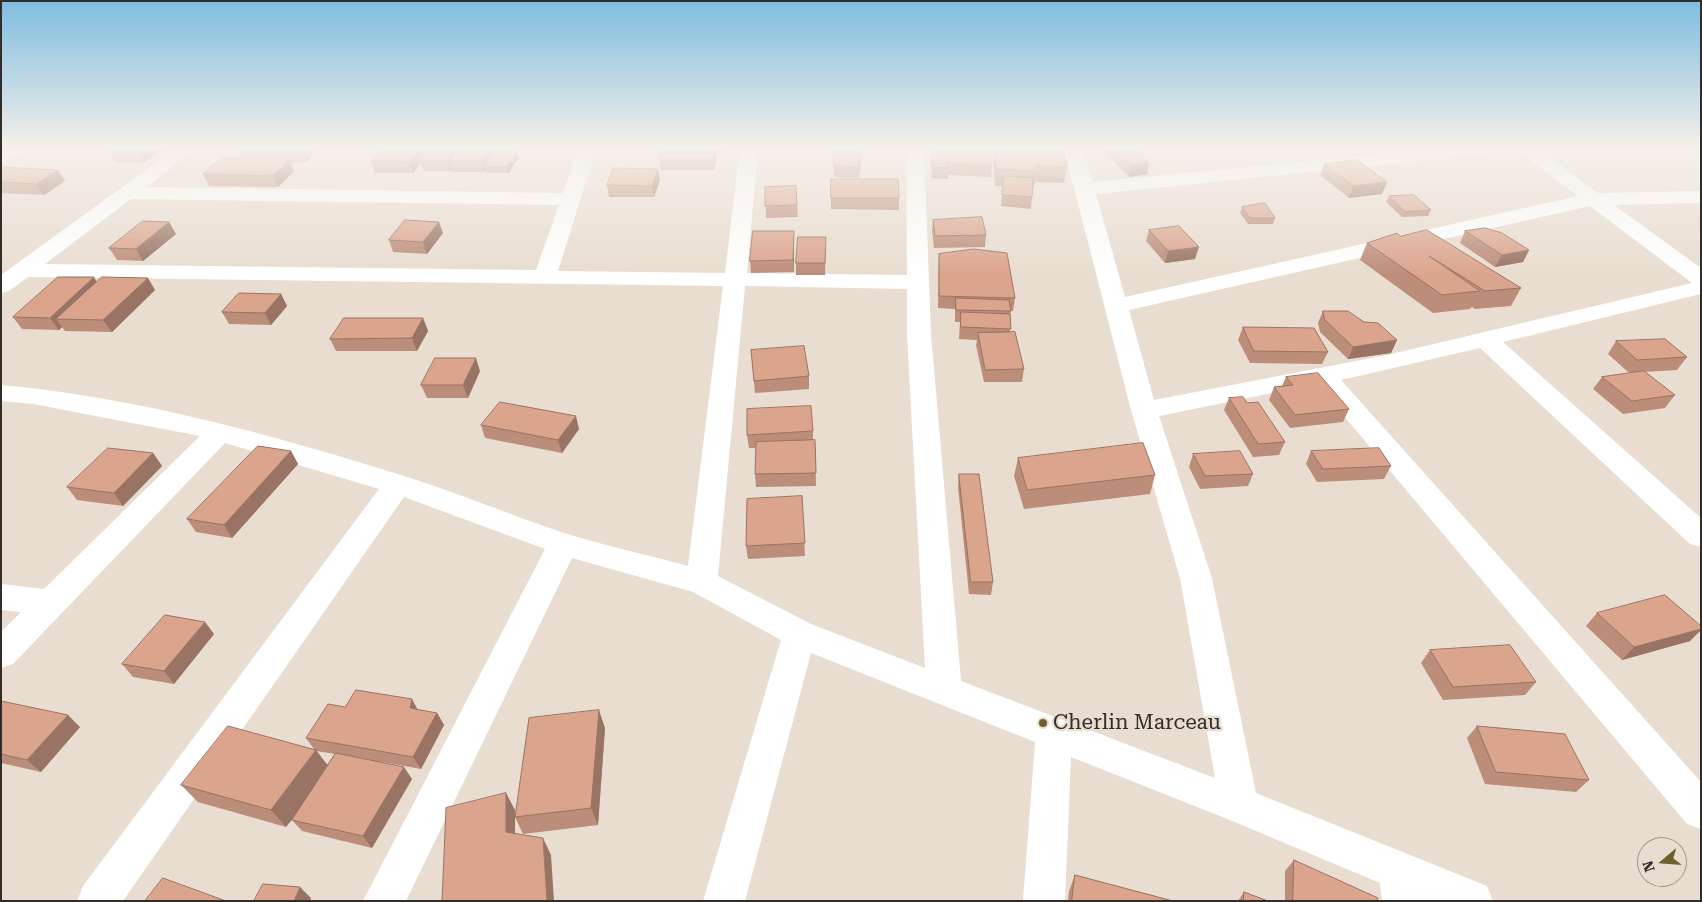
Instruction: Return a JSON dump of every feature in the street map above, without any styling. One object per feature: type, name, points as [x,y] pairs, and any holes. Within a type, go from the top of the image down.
[{"type":"street","points":[[1,286],[130,191]]},
{"type":"street","points":[[545,277],[573,191]]},
{"type":"street","points":[[702,582],[744,191]]},
{"type":"street","points":[[916,191],[917,282],[944,690]]},
{"type":"street","points":[[1087,191],[1144,410],[1196,578],[1239,805]]},
{"type":"street","points":[[1584,191],[1701,279]]},
{"type":"street","points":[[126,194],[570,199]]},
{"type":"street","points":[[1116,306],[1593,198],[1701,197]]},
{"type":"street","points":[[23,270],[917,282]]},
{"type":"street","points":[[1144,410],[1323,375],[1486,340],[1701,287]]},
{"type":"street","points":[[1486,340],[1689,512],[1701,536]]},
{"type":"street","points":[[1323,375],[1701,811]]},
{"type":"street","points":[[1,393],[33,396],[156,418],[220,432],[398,484],[563,544],[702,582],[799,634],[1239,805],[1400,886],[1472,901]]},
{"type":"street","points":[[1,654],[220,432]]},
{"type":"street","points":[[98,901],[398,484]]},
{"type":"street","points":[[384,901],[563,544]]},
{"type":"street","points":[[1,597],[51,603]]},
{"type":"street","points":[[724,901],[799,634]]},
{"type":"street","points":[[1044,901],[1054,734]]},
{"type":"building","points":[[765,191],[796,191],[797,205],[765,206]]},
{"type":"building","points":[[831,191],[899,191],[899,198],[831,198]]},
{"type":"building","points":[[1002,191],[1032,191],[1032,197],[1002,195]]},
{"type":"building","points":[[1414,195],[1431,210],[1405,212],[1389,196]]},
{"type":"building","points":[[1265,203],[1275,218],[1250,218],[1242,207]]},
{"type":"building","points":[[982,217],[986,235],[935,236],[933,220]]},
{"type":"building","points":[[405,220],[439,222],[423,242],[389,240]]},
{"type":"building","points":[[143,221],[169,222],[136,249],[109,248]]},
{"type":"building","points":[[1179,226],[1199,247],[1168,251],[1149,230]]},
{"type":"building","points":[[1485,228],[1502,233],[1529,250],[1502,255],[1465,231]]},
{"type":"building","points":[[1427,230],[1521,288],[1485,291],[1429,256],[1480,291],[1442,295],[1367,243],[1397,233],[1400,236]]},
{"type":"building","points":[[753,231],[794,231],[793,260],[750,261]]},
{"type":"building","points":[[798,237],[826,237],[825,263],[796,263]]},
{"type":"building","points":[[974,249],[1007,253],[1015,298],[939,296],[939,254]]},
{"type":"building","points":[[58,277],[94,277],[50,318],[13,317]]},
{"type":"building","points":[[102,277],[148,278],[103,320],[56,319]]},
{"type":"building","points":[[239,293],[281,294],[265,313],[222,312]]},
{"type":"building","points":[[956,298],[1009,300],[1011,311],[956,310]]},
{"type":"building","points":[[1323,311],[1348,311],[1364,322],[1378,323],[1397,340],[1353,347],[1325,320]]},
{"type":"building","points":[[961,312],[1010,314],[1011,329],[961,327]]},
{"type":"building","points":[[344,318],[423,318],[412,338],[330,339]]},
{"type":"building","points":[[1243,327],[1314,328],[1328,352],[1254,351]]},
{"type":"building","points":[[1015,332],[1024,369],[985,370],[978,333]]},
{"type":"building","points":[[1665,339],[1687,357],[1637,360],[1616,341]]},
{"type":"building","points":[[804,346],[809,376],[754,381],[751,350]]},
{"type":"building","points":[[435,358],[476,358],[463,385],[421,385]]},
{"type":"building","points":[[1644,371],[1675,395],[1632,401],[1602,377]]},
{"type":"building","points":[[1318,373],[1349,409],[1295,415],[1274,387],[1293,385],[1286,377]]},
{"type":"building","points":[[1243,397],[1247,403],[1258,402],[1285,442],[1258,444],[1229,398]]},
{"type":"building","points":[[500,402],[576,416],[558,440],[481,425]]},
{"type":"building","points":[[811,406],[813,431],[747,435],[747,409]]},
{"type":"building","points":[[815,440],[816,473],[755,474],[756,442]]},
{"type":"building","points":[[1143,443],[1155,475],[1027,490],[1018,458]]},
{"type":"building","points":[[258,446],[291,451],[224,525],[187,519]]},
{"type":"building","points":[[108,448],[153,453],[114,493],[67,487]]},
{"type":"building","points":[[1379,448],[1391,466],[1323,469],[1311,451]]},
{"type":"building","points":[[1240,451],[1253,474],[1205,476],[1193,454]]},
{"type":"building","points":[[959,474],[979,474],[993,582],[971,582]]},
{"type":"building","points":[[802,496],[805,543],[746,546],[747,499]]},
{"type":"building","points":[[1665,595],[1701,626],[1701,629],[1634,647],[1597,613]]},
{"type":"building","points":[[165,615],[205,622],[164,671],[122,664]]},
{"type":"building","points":[[1510,645],[1536,682],[1453,687],[1430,650]]},
{"type":"building","points":[[356,690],[412,699],[410,708],[437,713],[413,757],[306,738],[328,704],[345,707]]},
{"type":"building","points":[[1,701],[68,715],[27,760],[1,754]]},
{"type":"building","points":[[599,710],[591,808],[515,817],[529,718]]},
{"type":"building","points":[[228,726],[316,750],[271,810],[181,785]]},
{"type":"building","points":[[1477,726],[1565,734],[1589,780],[1496,772]]},
{"type":"building","points":[[336,753],[404,767],[363,836],[292,820]]},
{"type":"building","points":[[506,793],[506,832],[543,838],[547,901],[442,901],[446,808]]},
{"type":"building","points":[[1294,860],[1378,898],[1377,901],[1293,901]]},
{"type":"building","points":[[1075,875],[1173,901],[1072,901]]},
{"type":"building","points":[[163,878],[226,901],[145,901]]},
{"type":"building","points":[[263,884],[300,887],[294,901],[254,901]]},
{"type":"building","points":[[1244,892],[1268,901],[1244,901]]},
{"type":"place","name":"Cherlin Marceau","points":[[1043,723]]}]
